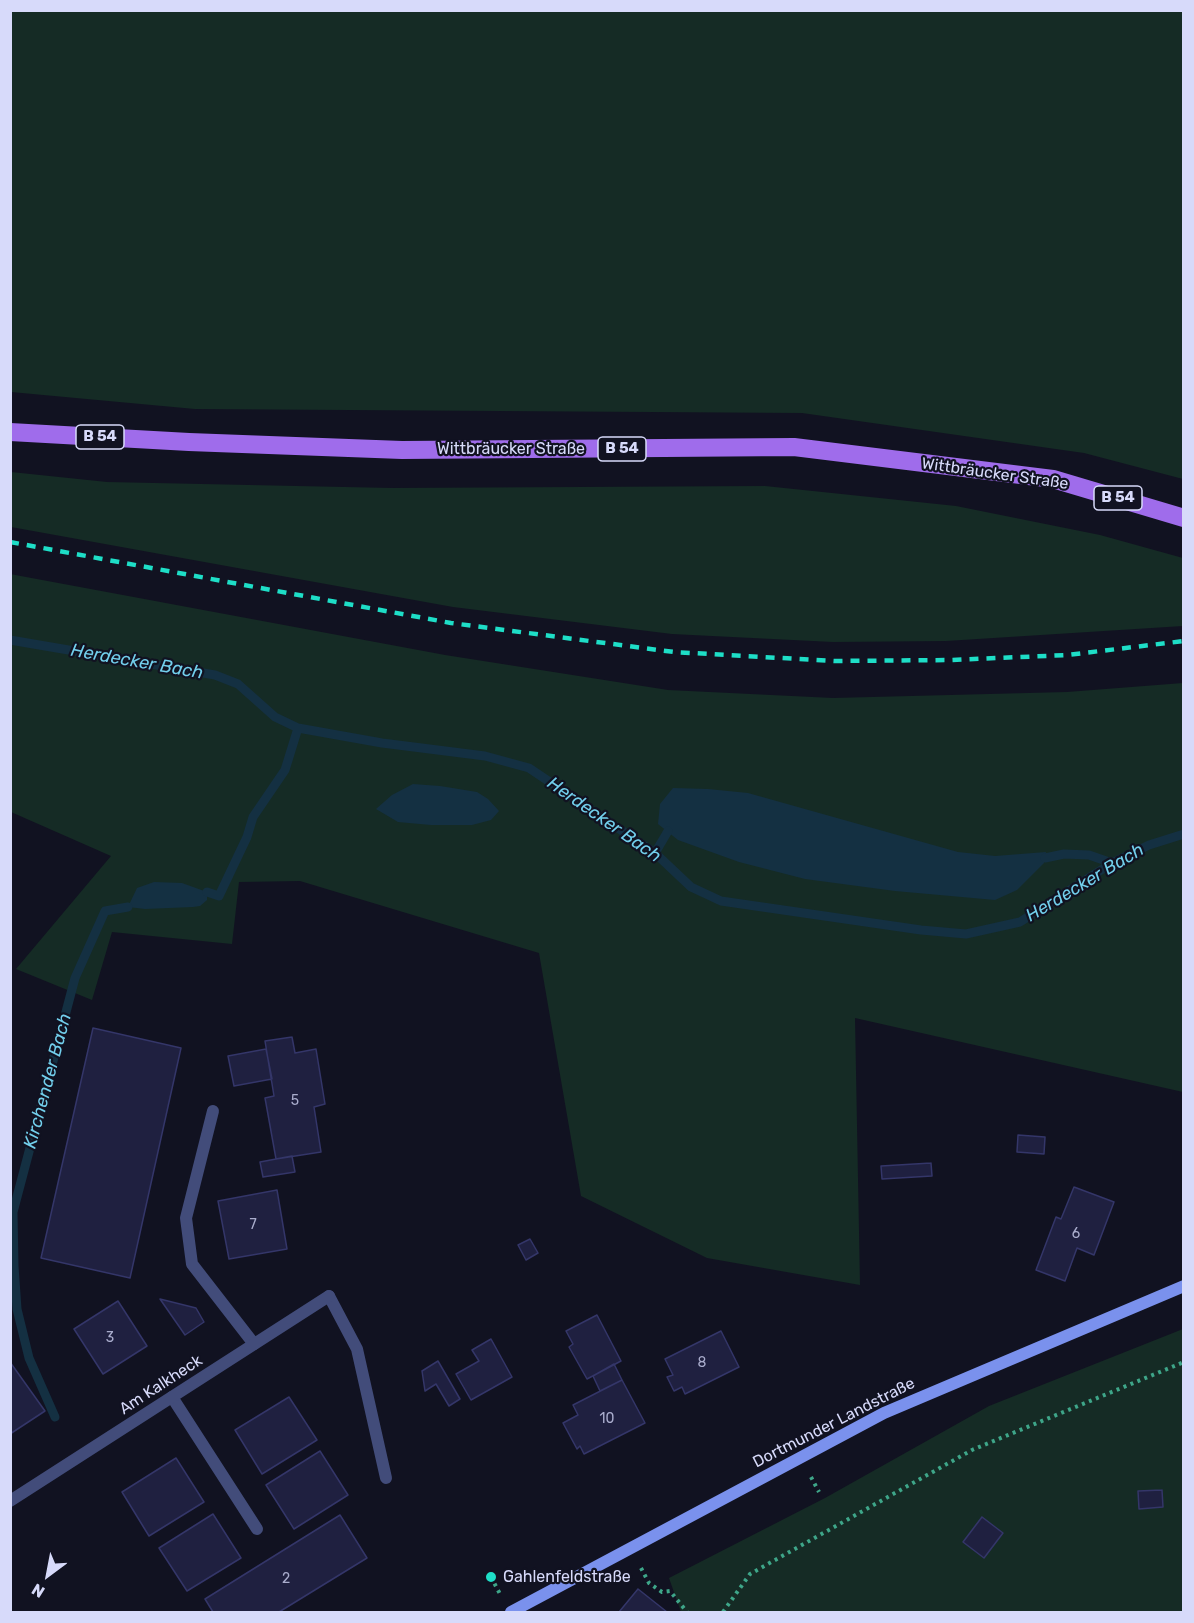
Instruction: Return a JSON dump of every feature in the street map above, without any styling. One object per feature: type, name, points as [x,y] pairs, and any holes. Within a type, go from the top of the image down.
[{"type":"main road","name":"Wittbräucker Straße","points":[[10,432],[402,450],[794,447],[1053,480],[1184,518]]},
{"type":"main road","name":"Dortmunder Landstraße","points":[[511,1612],[884,1413],[1184,1286]]},
{"type":"street","points":[[213,1111],[186,1218],[192,1264],[254,1344]]},
{"type":"street","name":"Am Kalkheck","points":[[10,1501],[329,1296],[357,1349],[386,1478]]},
{"type":"street","points":[[172,1397],[257,1529]]},
{"type":"path","points":[[723,1612],[750,1574],[972,1450],[1184,1362]]},
{"type":"path","points":[[650,1583],[662,1592],[670,1591],[687,1612]]},
{"type":"green space","points":[[10,11],[1183,11],[1183,479],[1084,453],[802,413],[195,409],[11,392]]},
{"type":"green space","points":[[11,472],[107,482],[392,488],[765,486],[956,506],[1100,535],[1183,558],[1183,626],[946,641],[833,642],[672,634],[453,607],[11,527]]},
{"type":"green space","points":[[10,574],[445,655],[668,690],[833,698],[1067,692],[1183,683],[1183,1092],[855,1018],[860,1285],[707,1258],[581,1196],[539,953],[300,881],[239,882],[232,944],[112,932],[92,1000],[16,969],[111,856],[11,812]]},
{"type":"green space","points":[[1183,1329],[1183,1612],[681,1612],[669,1578],[825,1498],[989,1406]]},
{"type":"water","points":[[413,784],[477,792],[488,799],[499,811],[491,820],[472,825],[431,825],[398,822],[376,809],[392,795]]},
{"type":"water","points":[[673,788],[748,793],[958,852],[995,856],[1046,852],[1044,863],[1017,890],[995,900],[895,891],[805,879],[739,862],[678,840],[658,824],[660,804]]},
{"type":"water","points":[[154,882],[182,883],[207,892],[207,900],[200,906],[193,907],[145,909],[128,907],[137,888]]},
{"type":"building","points":[[93,1028],[181,1048],[130,1278],[41,1258]]},
{"type":"building","points":[[292,1037],[295,1053],[316,1049],[325,1104],[314,1107],[321,1152],[276,1159],[265,1098],[274,1096],[265,1041]]},
{"type":"building","points":[[266,1049],[272,1079],[234,1086],[228,1056]]},
{"type":"building","points":[[1018,1135],[1045,1137],[1044,1154],[1017,1152]]},
{"type":"building","points":[[292,1156],[295,1172],[263,1177],[260,1162]]},
{"type":"building","points":[[931,1163],[932,1176],[882,1179],[881,1166]]},
{"type":"building","points":[[1074,1187],[1114,1202],[1094,1255],[1077,1248],[1065,1281],[1036,1270],[1056,1217],[1061,1219]]},
{"type":"building","points":[[277,1190],[287,1249],[229,1259],[218,1201]]},
{"type":"building","points":[[530,1239],[538,1253],[526,1260],[518,1245]]},
{"type":"building","points":[[160,1299],[196,1308],[204,1322],[185,1335]]},
{"type":"building","points":[[118,1301],[147,1346],[103,1374],[74,1329]]},
{"type":"building","points":[[597,1315],[621,1361],[587,1379],[569,1347],[573,1344],[566,1331]]},
{"type":"building","points":[[721,1331],[739,1367],[685,1394],[682,1387],[674,1391],[667,1377],[673,1375],[665,1359]]},
{"type":"building","points":[[491,1339],[512,1377],[471,1400],[456,1374],[479,1361],[472,1350]]},
{"type":"building","points":[[438,1361],[460,1399],[449,1406],[436,1384],[425,1391],[422,1371]]},
{"type":"building","points":[[10,1362],[45,1411],[10,1434]]},
{"type":"building","points":[[614,1364],[622,1380],[600,1391],[593,1376]]},
{"type":"building","points":[[622,1380],[645,1423],[584,1454],[580,1446],[577,1449],[563,1423],[578,1415],[573,1405]]},
{"type":"building","points":[[289,1397],[317,1440],[262,1474],[235,1430]]},
{"type":"building","points":[[320,1451],[348,1495],[294,1529],[266,1485]]},
{"type":"building","points":[[176,1458],[204,1502],[149,1536],[122,1492]]},
{"type":"building","points":[[1162,1490],[1163,1507],[1139,1509],[1138,1491]]},
{"type":"building","points":[[213,1514],[241,1558],[187,1591],[159,1548]]},
{"type":"building","points":[[340,1515],[367,1558],[279,1612],[213,1612],[205,1599]]},
{"type":"building","points":[[982,1517],[1003,1533],[984,1558],[963,1542]]},
{"type":"building","points":[[638,1589],[667,1612],[619,1612]]},
{"type":"waterway","name":"Herdecker Bach","points":[[10,640],[215,675],[238,684],[275,717],[298,728],[382,743],[485,756],[529,768],[655,853],[691,887],[721,901],[921,930],[966,934],[1020,922],[1112,863],[1149,845],[1184,834]]},
{"type":"waterway","name":"Kirchender Bach","points":[[207,892],[219,896],[247,837],[253,817],[285,770],[298,728]]},
{"type":"waterway","points":[[655,853],[668,831]]},
{"type":"waterway","points":[[1045,858],[1064,854],[1089,855],[1112,863]]},
{"type":"waterway","name":"Kirchender Bach","points":[[55,1417],[29,1358],[17,1309],[13,1212],[75,978],[105,911],[128,907]]},
{"type":"railway","points":[[10,542],[451,623],[674,652],[834,661],[952,660],[1067,655],[1184,641]]},
{"type":"place","name":"Gahlenfeldstraße","points":[[491,1577]]}]
